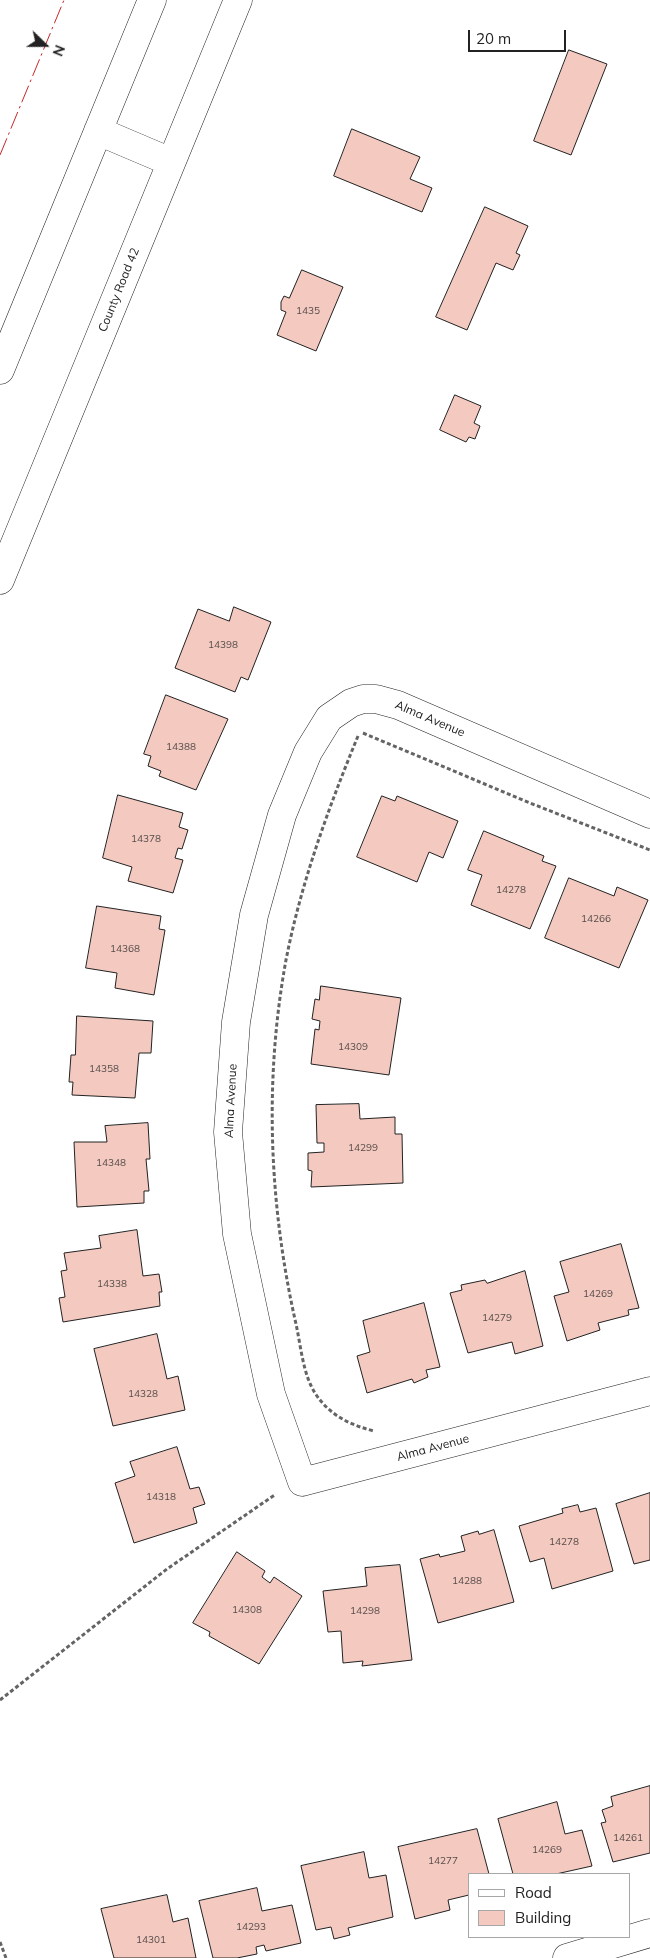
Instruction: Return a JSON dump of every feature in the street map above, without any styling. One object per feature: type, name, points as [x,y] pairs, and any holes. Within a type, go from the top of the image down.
[{"type":"main road","points":[[0,370],[152,0]]},
{"type":"main road","name":"County Road 42","points":[[0,580],[238,0]]},
{"type":"main road","points":[[98,131],[172,162]]},
{"type":"main road","name":"Alma Avenue","points":[[650,814],[385,701],[363,699],[338,711],[329,718],[308,752],[282,815],[254,915],[236,1022],[228,1132],[237,1234],[270,1394],[302,1482],[650,1391]]},
{"type":"main road","points":[[567,1958],[650,1933]]},
{"type":"path","points":[[376,1431],[355,1426],[338,1417],[321,1401],[311,1385],[306,1370],[284,1272],[274,1175],[272,1098],[277,1026],[286,959],[323,826],[360,731],[530,804],[650,850]]},
{"type":"path","points":[[0,1700],[167,1569],[268,1497],[302,1482]]},
{"type":"path","points":[[0,1942],[6,1958]]},
{"type":"building","points":[[569,50],[607,64],[571,155],[534,141]]},
{"type":"building","points":[[352,129],[420,157],[410,179],[432,188],[422,212],[334,176]]},
{"type":"building","points":[[485,207],[528,226],[516,253],[520,255],[513,270],[496,263],[467,330],[436,317]]},
{"type":"building","points":[[302,270],[343,287],[316,351],[277,335],[286,312],[281,310],[281,302],[284,296],[289,298]]},
{"type":"building","points":[[455,395],[481,406],[474,423],[480,426],[475,439],[469,437],[466,442],[440,430]]},
{"type":"building","points":[[234,607],[271,622],[248,680],[241,677],[235,692],[175,668],[198,609],[229,621]]},
{"type":"building","points":[[166,695],[228,719],[196,790],[159,776],[161,771],[148,766],[151,756],[144,754]]},
{"type":"building","points":[[118,795],[183,813],[179,827],[188,830],[182,849],[178,848],[175,858],[183,860],[173,893],[128,881],[132,867],[103,858]]},
{"type":"building","points":[[382,796],[395,801],[397,796],[458,821],[443,858],[429,852],[417,882],[357,857]]},
{"type":"building","points":[[484,831],[544,856],[542,861],[556,866],[530,929],[471,905],[482,875],[468,870]]},
{"type":"building","points":[[569,878],[614,896],[617,887],[648,900],[619,968],[545,938]]},
{"type":"building","points":[[97,906],[161,916],[159,929],[165,930],[154,995],[115,988],[117,973],[86,968]]},
{"type":"building","points":[[321,986],[401,998],[389,1075],[311,1064],[315,1029],[319,1030],[320,1021],[312,1019],[315,999],[319,1000]]},
{"type":"building","points":[[77,1016],[153,1021],[151,1053],[139,1053],[135,1098],[72,1095],[73,1082],[69,1082],[71,1055],[75,1055]]},
{"type":"building","points":[[359,1104],[360,1119],[395,1117],[395,1134],[402,1134],[403,1183],[311,1187],[312,1171],[308,1170],[308,1153],[324,1152],[324,1143],[317,1143],[316,1105]]},
{"type":"building","points":[[148,1123],[150,1159],[146,1159],[149,1191],[144,1191],[144,1203],[77,1207],[74,1142],[107,1142],[105,1126]]},
{"type":"building","points":[[137,1230],[143,1276],[159,1274],[162,1292],[159,1292],[160,1306],[63,1322],[59,1298],[65,1297],[61,1271],[67,1270],[64,1253],[101,1248],[99,1236]]},
{"type":"building","points":[[621,1244],[639,1308],[628,1310],[629,1315],[598,1323],[600,1330],[567,1341],[554,1296],[569,1292],[560,1262]]},
{"type":"building","points":[[525,1271],[543,1346],[515,1354],[512,1342],[468,1353],[450,1293],[462,1290],[461,1285],[485,1280],[487,1283]]},
{"type":"building","points":[[424,1303],[440,1367],[426,1370],[428,1377],[414,1383],[412,1379],[367,1393],[357,1356],[370,1352],[363,1321]]},
{"type":"building","points":[[157,1334],[167,1379],[178,1376],[185,1410],[113,1426],[94,1349]]},
{"type":"building","points":[[177,1447],[190,1489],[199,1487],[205,1504],[193,1508],[197,1523],[134,1543],[115,1483],[135,1476],[130,1462]]},
{"type":"building","points":[[650,1493],[650,1560],[634,1564],[616,1504]]},
{"type":"building","points":[[578,1505],[580,1512],[596,1508],[613,1571],[552,1589],[544,1558],[530,1562],[519,1526],[563,1513],[562,1509]]},
{"type":"building","points":[[494,1530],[514,1602],[438,1623],[420,1559],[439,1554],[440,1557],[465,1551],[461,1536],[478,1531],[479,1534]]},
{"type":"building","points":[[237,1552],[265,1571],[262,1577],[270,1583],[274,1577],[302,1596],[259,1664],[209,1636],[210,1632],[193,1623]]},
{"type":"building","points":[[400,1565],[412,1660],[362,1666],[363,1661],[343,1663],[341,1631],[328,1632],[323,1591],[367,1586],[365,1568]]},
{"type":"building","points":[[650,1786],[650,1853],[613,1862],[601,1823],[606,1822],[602,1810],[613,1806],[611,1797]]},
{"type":"building","points":[[557,1802],[565,1834],[582,1830],[592,1866],[560,1873],[513,1873],[498,1819]]},
{"type":"building","points":[[477,1829],[489,1873],[468,1873],[468,1895],[448,1900],[450,1910],[415,1919],[398,1847]]},
{"type":"building","points":[[364,1852],[369,1878],[386,1875],[393,1917],[348,1928],[350,1935],[334,1939],[331,1927],[316,1930],[301,1866]]},
{"type":"building","points":[[257,1888],[262,1911],[292,1905],[301,1943],[266,1951],[264,1945],[256,1947],[257,1954],[237,1958],[213,1958],[199,1901]]},
{"type":"building","points":[[167,1895],[173,1922],[188,1918],[196,1958],[114,1958],[101,1909]]},
{"type":"power","points":[[0,155],[64,0]]}]
